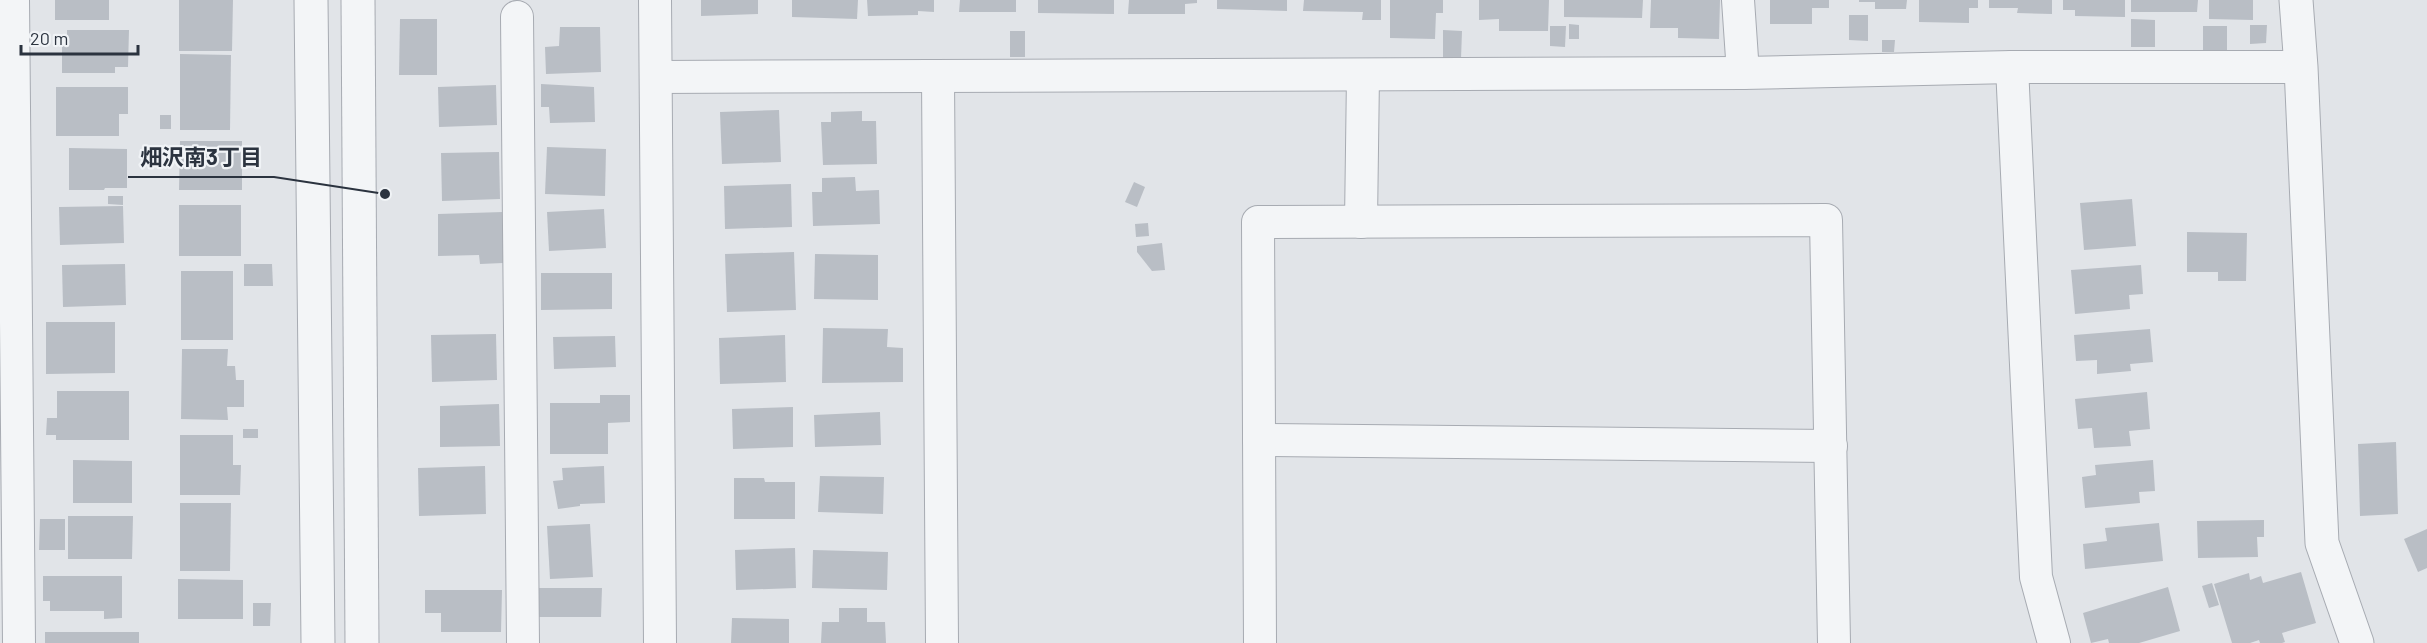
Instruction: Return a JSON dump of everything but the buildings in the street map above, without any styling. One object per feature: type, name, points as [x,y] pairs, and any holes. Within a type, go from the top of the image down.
[{"type":"street","points":[[13,0],[7,117],[8,482],[19,643]]},
{"type":"street","points":[[311,0],[318,643]]},
{"type":"street","points":[[358,0],[362,643]]},
{"type":"street","points":[[655,0],[660,643]]},
{"type":"street","points":[[1738,0],[1743,73]]},
{"type":"street","points":[[2295,0],[2301,67],[2322,543],[2357,643]]},
{"type":"street","points":[[517,17],[523,643]]},
{"type":"street","points":[[656,77],[1743,73],[2012,67],[2301,67]]},
{"type":"street","points":[[2012,67],[2036,577],[2054,643]]},
{"type":"street","points":[[1361,222],[1363,75]]},
{"type":"street","points":[[938,77],[942,643]]},
{"type":"street","points":[[1260,643],[1258,222],[1826,220],[1834,643]]},
{"type":"street","points":[[1259,440],[1831,446]]},
{"type":"place","name":"畑沢南3丁目","points":[[385,194]]}]
